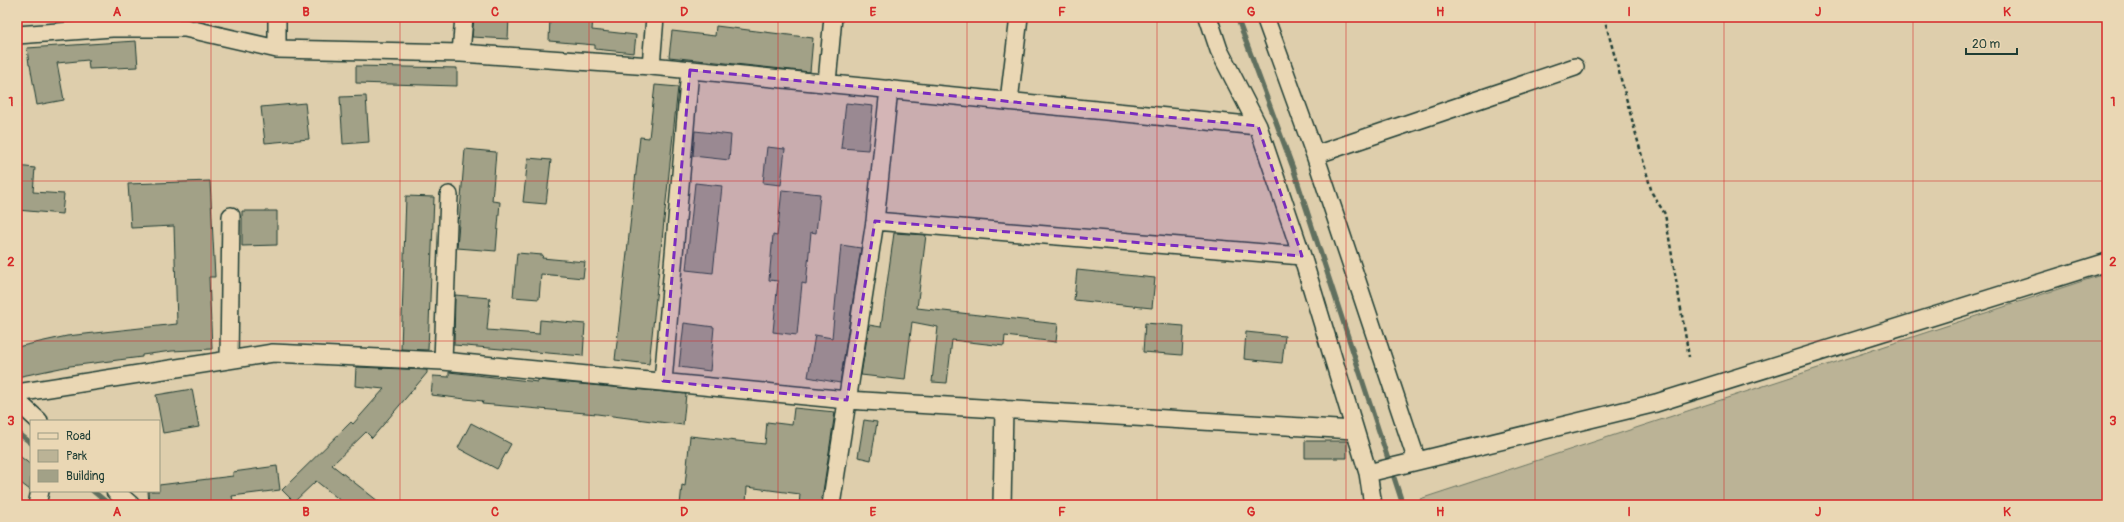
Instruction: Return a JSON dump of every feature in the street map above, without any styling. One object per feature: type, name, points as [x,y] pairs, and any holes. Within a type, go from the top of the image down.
[{"type":"street","points":[[277,17],[277,49]]},
{"type":"street","points":[[461,53],[464,17]]},
{"type":"street","points":[[650,66],[655,17]]},
{"type":"street","points":[[827,82],[833,17]]},
{"type":"street","points":[[1009,101],[1019,17]]},
{"type":"street","points":[[1208,17],[1219,50],[1258,126],[1302,256],[1368,473],[1373,505]]},
{"type":"street","points":[[1265,17],[1315,155],[1418,461]]},
{"type":"street","points":[[17,35],[111,23],[185,28],[277,49],[461,53],[650,66],[827,82],[1258,126]]},
{"type":"street","points":[[1315,155],[1575,67]]},
{"type":"street","points":[[663,381],[690,70]]},
{"type":"street","points":[[831,505],[875,221],[889,89]]},
{"type":"street","points":[[443,361],[449,195]]},
{"type":"street","points":[[229,360],[231,216]]},
{"type":"street","points":[[875,221],[1302,256]]},
{"type":"street","points":[[1368,473],[1656,403],[2107,262]]},
{"type":"street","points":[[17,393],[273,353],[443,361],[663,381],[847,400],[1354,430]]},
{"type":"street","points":[[17,401],[38,420]]},
{"type":"street","points":[[1002,505],[1004,409]]},
{"type":"street","points":[[37,505],[40,492]]},
{"type":"street","points":[[116,492],[130,505]]},
{"type":"path","points":[[1604,17],[1652,194],[1665,214],[1689,357]]},
{"type":"highlighted area","points":[[690,70],[1258,126],[1302,256],[875,221],[847,400],[663,381]]},
{"type":"green space","points":[[2107,273],[2107,505],[1422,505],[1420,499]]},
{"type":"building","points":[[474,17],[509,17],[508,39],[472,37]]},
{"type":"building","points":[[550,17],[593,17],[592,30],[636,35],[634,53],[595,49],[595,45],[549,41]]},
{"type":"building","points":[[716,26],[813,38],[810,72],[669,57],[672,31],[715,36]]},
{"type":"building","points":[[136,41],[138,67],[89,69],[88,60],[57,63],[64,100],[37,105],[27,48]]},
{"type":"building","points":[[356,66],[457,68],[457,86],[356,83]]},
{"type":"building","points":[[655,85],[678,87],[649,364],[615,360],[640,137],[649,138]]},
{"type":"building","points":[[366,96],[369,142],[343,144],[340,97]]},
{"type":"building","points":[[305,103],[309,139],[265,143],[261,107]]},
{"type":"building","points":[[846,103],[873,106],[868,150],[841,148]]},
{"type":"building","points":[[695,131],[731,135],[729,160],[693,156]]},
{"type":"building","points":[[767,147],[785,149],[781,185],[763,183]]},
{"type":"building","points":[[465,149],[496,152],[492,201],[500,202],[496,251],[457,248]]},
{"type":"building","points":[[528,158],[551,160],[546,204],[523,202]]},
{"type":"building","points":[[17,166],[35,168],[33,192],[64,194],[62,214],[17,210]]},
{"type":"building","points":[[210,181],[215,277],[209,277],[212,349],[172,351],[142,355],[142,357],[70,366],[17,377],[17,347],[67,336],[177,324],[174,226],[131,228],[128,184]]},
{"type":"building","points":[[695,183],[722,186],[713,273],[686,270]]},
{"type":"building","points":[[782,190],[820,194],[816,233],[811,232],[806,284],[802,283],[797,335],[773,332],[778,281],[769,280],[773,235],[777,236]]},
{"type":"building","points":[[406,196],[434,197],[428,350],[401,349]]},
{"type":"building","points":[[242,211],[277,211],[277,245],[242,246]]},
{"type":"building","points":[[894,233],[926,235],[917,308],[1058,324],[1056,342],[1005,336],[1004,346],[952,340],[947,383],[932,382],[938,327],[912,322],[905,380],[861,375],[869,325],[881,327]]},
{"type":"building","points":[[841,245],[861,248],[840,383],[808,377],[815,335],[832,338]]},
{"type":"building","points":[[517,253],[543,255],[542,258],[585,262],[583,278],[541,274],[539,299],[513,297]]},
{"type":"building","points":[[1077,270],[1155,278],[1152,308],[1074,300]]},
{"type":"building","points":[[455,295],[490,298],[487,330],[539,334],[540,320],[585,324],[583,356],[454,345]]},
{"type":"building","points":[[684,323],[714,327],[710,371],[679,367]]},
{"type":"building","points":[[1145,323],[1184,326],[1182,355],[1143,352]]},
{"type":"building","points":[[1246,332],[1285,336],[1282,363],[1244,359]]},
{"type":"building","points":[[356,367],[427,370],[427,373],[372,438],[366,432],[332,465],[383,505],[346,505],[316,481],[294,502],[282,490],[351,422],[353,424],[384,389],[355,386]]},
{"type":"building","points":[[449,372],[538,382],[538,380],[686,394],[683,425],[597,414],[482,404],[483,401],[431,395],[433,376],[449,377]]},
{"type":"building","points":[[192,389],[199,427],[163,433],[156,395]]},
{"type":"building","points":[[794,408],[835,412],[821,505],[799,505],[800,494],[747,487],[746,505],[680,505],[682,485],[685,486],[690,436],[765,444],[767,422],[792,425]]},
{"type":"building","points":[[864,420],[877,422],[871,460],[858,457]]},
{"type":"building","points":[[471,423],[511,444],[497,469],[458,448]]},
{"type":"building","points":[[1305,441],[1347,441],[1347,458],[1305,458]]},
{"type":"building","points":[[17,454],[30,464],[30,490],[17,480]]},
{"type":"building","points":[[277,466],[280,490],[232,496],[234,505],[149,505],[148,492],[160,492],[160,485],[233,476],[233,472]]},
{"type":"waterway","points":[[1237,17],[1293,168],[1403,505]]},
{"type":"waterway","points":[[17,432],[30,442]]},
{"type":"waterway","points":[[94,492],[110,505]]}]
